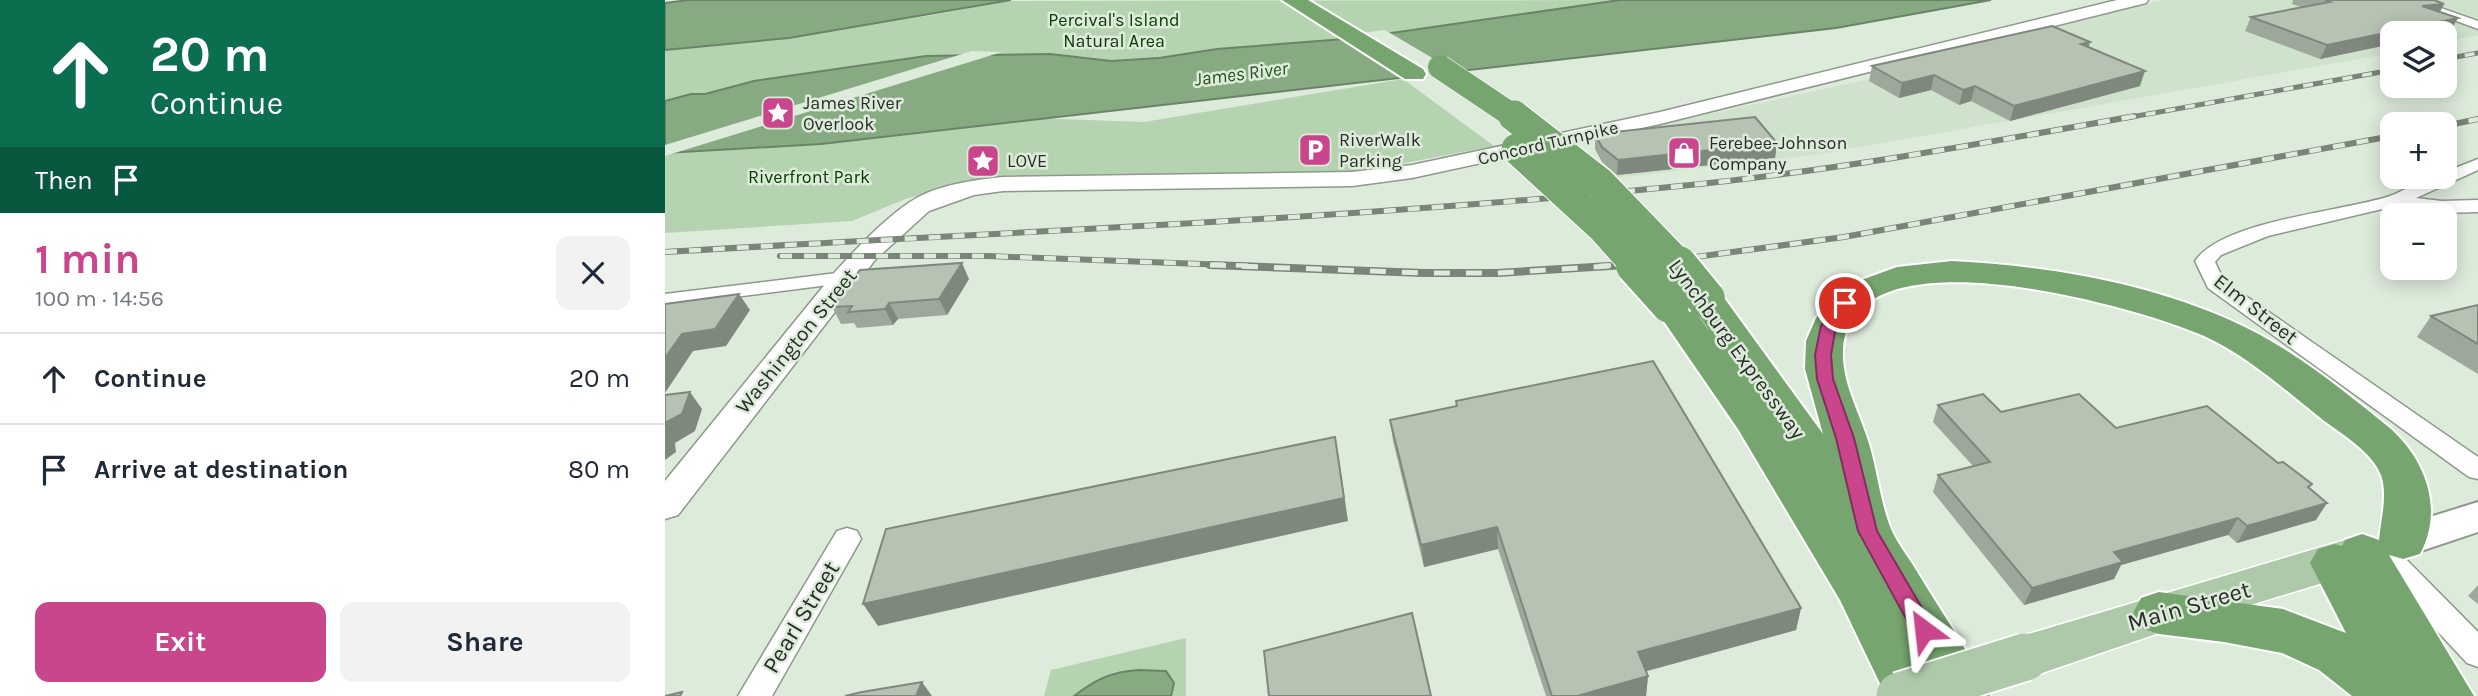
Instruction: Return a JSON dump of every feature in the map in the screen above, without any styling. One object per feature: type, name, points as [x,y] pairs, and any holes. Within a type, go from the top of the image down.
[{"type":"highway","points":[[1293,0],[1427,70]]},
{"type":"highway","points":[[1326,0],[1427,70]]},
{"type":"highway","name":"Lynchburg Expressway","points":[[1427,70],[1461,105],[1551,177],[1602,227],[1688,302],[1868,531],[1962,696]]},
{"type":"highway","points":[[1868,531],[1845,438],[1825,379],[1823,355],[1829,326],[1845,303],[1877,284],[1921,275],[1968,272],[2046,278],[2115,292],[2174,310],[2246,344],[2336,408],[2388,454],[2404,477],[2369,551],[2407,696]]},
{"type":"highway","name":"Lynchburg Expressway","points":[[1688,302],[1755,421],[1860,590],[1914,696]]},
{"type":"highway","points":[[2369,551],[2446,696]]},
{"type":"highway","points":[[2159,613],[2269,625],[2308,638],[2372,678],[2389,696]]},
{"type":"main road","name":"Main Street","points":[[1900,696],[2159,613],[2478,517]]},
{"type":"street","name":"Concord Turnpike","points":[[944,195],[1003,184],[1352,179],[1395,175],[1638,123],[1849,72],[2017,26],[2140,0]]},
{"type":"street","points":[[2406,0],[2478,24]]},
{"type":"street","points":[[2395,200],[2478,164]]},
{"type":"street","name":"Washington Street","points":[[665,506],[845,278],[912,213],[944,195]]},
{"type":"street","name":"Elm Street","points":[[2478,206],[2442,206],[2395,200],[2261,232],[2214,251],[2205,261],[2215,284],[2478,470]]},
{"type":"street","points":[[665,300],[845,278]]},
{"type":"street","name":"Pearl Street","points":[[754,696],[848,539]]},
{"type":"street","points":[[2369,551],[2478,653]]},
{"type":"shaded area","points":[[2164,0],[2393,0],[2452,21],[2380,21],[2380,55],[1821,154],[1615,178],[1599,149],[1618,134],[2058,38],[2035,28]]},
{"type":"shaded area","points":[[2415,0],[2478,0],[2478,22]]},
{"type":"shaded area","points":[[2457,23],[2478,30],[2478,35],[2457,39]]},
{"type":"green space","name":"Percival's Island Natural Area","points":[[1620,0],[1357,38],[1217,49],[1159,58],[1111,61],[1050,54],[926,56],[754,81],[665,101],[665,50],[789,38],[956,11],[1000,1]]},
{"type":"green space","name":"Riverfront Park","points":[[1403,79],[1494,146],[1358,172],[978,182],[908,198],[852,221],[665,233],[665,150],[977,116],[1144,122]]},
{"type":"green space","points":[[1186,638],[1186,696],[1044,696],[1051,670]]},
{"type":"water","points":[[689,0],[1011,0],[789,38],[665,50],[665,3]]},
{"type":"water","name":"James River","points":[[1620,0],[1991,0],[1836,28],[821,144],[665,153],[665,101],[754,81],[926,56],[1050,54],[1111,61],[1159,58],[1217,49],[1357,38]]},
{"type":"water","points":[[1139,670],[1166,671],[1174,683],[1171,696],[1074,696],[1104,677]]},
{"type":"pier","points":[[1385,30],[1459,73],[1407,79],[1338,36]]},
{"type":"pier","points":[[972,51],[1002,52],[665,156],[665,145]]},
{"type":"building","points":[[2325,0],[2434,0],[2444,4],[2422,6],[2458,18],[2443,21],[2380,21],[2380,34],[2327,45],[2251,17],[2330,2]]},
{"type":"building","points":[[2052,26],[2090,42],[2081,44],[2145,71],[2014,106],[1975,86],[1963,90],[1934,75],[1902,83],[1872,66]]},
{"type":"building","points":[[1755,117],[1777,143],[1618,160],[1602,147],[1595,134]]},
{"type":"building","points":[[962,263],[939,299],[889,303],[885,309],[848,312],[852,306],[832,307],[860,270]]},
{"type":"building","points":[[739,294],[715,329],[682,334],[665,358],[665,304]]},
{"type":"building","points":[[2478,305],[2478,344],[2431,316]]},
{"type":"building","points":[[1653,361],[1801,608],[1638,652],[1648,676],[1577,696],[1552,696],[1497,527],[1421,545],[1390,420],[1457,406],[1456,401]]},
{"type":"building","points":[[690,392],[682,414],[665,423],[665,395]]},
{"type":"building","points":[[1983,394],[2001,412],[2079,394],[2116,428],[2207,406],[2278,463],[2283,462],[2312,484],[2308,487],[2327,503],[2247,526],[2238,518],[2114,552],[2123,562],[2032,588],[1938,475],[1990,462],[1938,405]]},
{"type":"building","points":[[1335,437],[1344,498],[863,604],[886,529]]},
{"type":"building","points":[[1412,613],[1431,696],[1269,696],[1264,651]]},
{"type":"building","points":[[922,682],[916,696],[845,696],[862,692]]},
{"type":"railway","points":[[2457,57],[2478,53]]},
{"type":"railway","points":[[2126,118],[2380,72]]},
{"type":"railway","points":[[665,252],[1300,217],[1553,198],[1795,173],[2135,116]]},
{"type":"railway","points":[[2457,123],[2478,119]]},
{"type":"railway","points":[[1599,266],[1651,263],[1844,237],[2380,138]]},
{"type":"railway","points":[[780,256],[988,256],[1254,266]]},
{"type":"railway","points":[[1210,265],[1424,273],[1497,273],[1626,265]]},
{"type":"place","name":"James River Overlook","points":[[778,113]]},
{"type":"place","name":"RiverWalk Parking","points":[[1315,150]]},
{"type":"place","name":"Ferebee-Johnson Company","points":[[1684,153]]},
{"type":"place","name":"LOVE","points":[[983,161]]},
{"type":"route","points":[[1845,303],[1829,326],[1823,355],[1825,379],[1845,438],[1868,531],[1924,630]]}]
